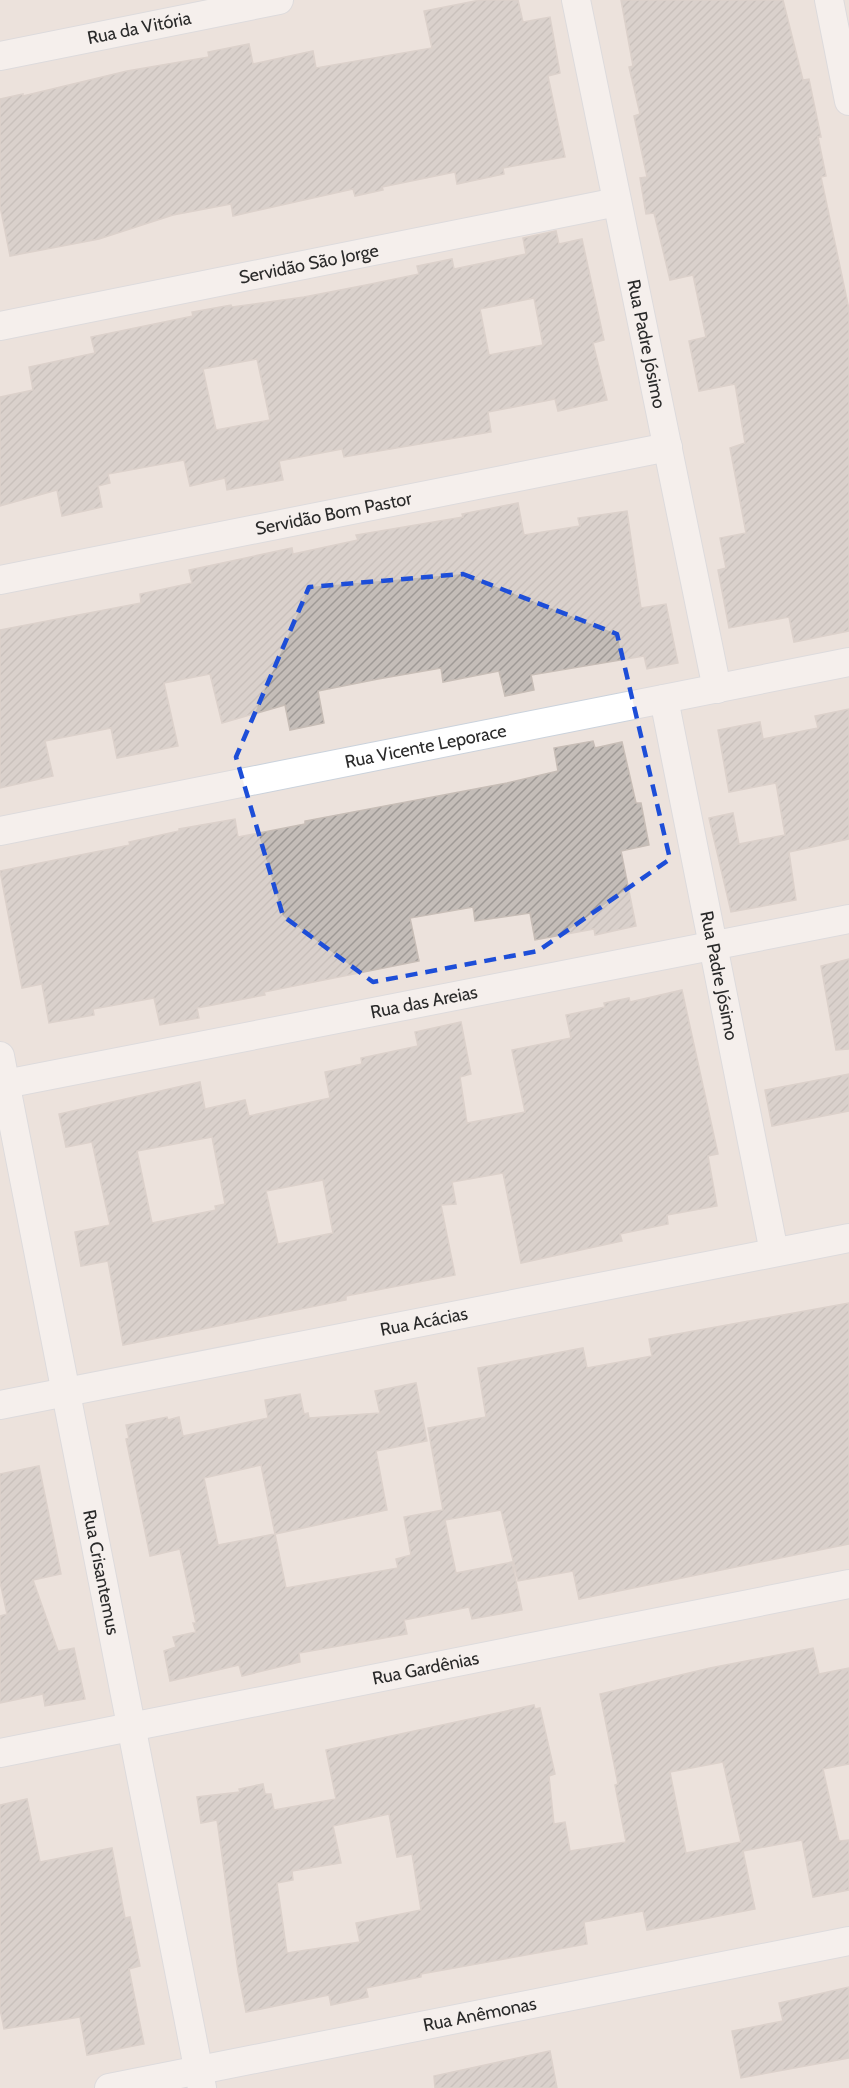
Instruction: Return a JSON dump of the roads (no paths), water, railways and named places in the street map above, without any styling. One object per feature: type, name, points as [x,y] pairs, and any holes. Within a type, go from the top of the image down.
[{"type":"street","name":"Rua da Vitória","points":[[0,56],[279,0]]},
{"type":"street","name":"Rua Padre Jósimo","points":[[576,0],[717,688]]},
{"type":"street","points":[[829,0],[849,101]]},
{"type":"street","name":"Servidão São Jorge","points":[[0,326],[618,202]]},
{"type":"street","name":"Servidão Bom Pastor","points":[[0,580],[668,447]]},
{"type":"street","name":"Rua Vicente Leporace","points":[[0,831],[849,662]]},
{"type":"street","name":"Rua Padre Jósimo","points":[[664,699],[774,1252]]},
{"type":"street","name":"Rua das Areias","points":[[3,1085],[849,919]]},
{"type":"street","name":"Rua Crisantemus","points":[[0,1056],[3,1085],[66,1392],[200,2079]]},
{"type":"street","name":"Rua Acácias","points":[[0,1405],[849,1238]]},
{"type":"street","name":"Rua Gardênias","points":[[0,1753],[849,1584]]},
{"type":"street","name":"Rua Anêmonas","points":[[110,2088],[200,2079],[849,1941]]}]
